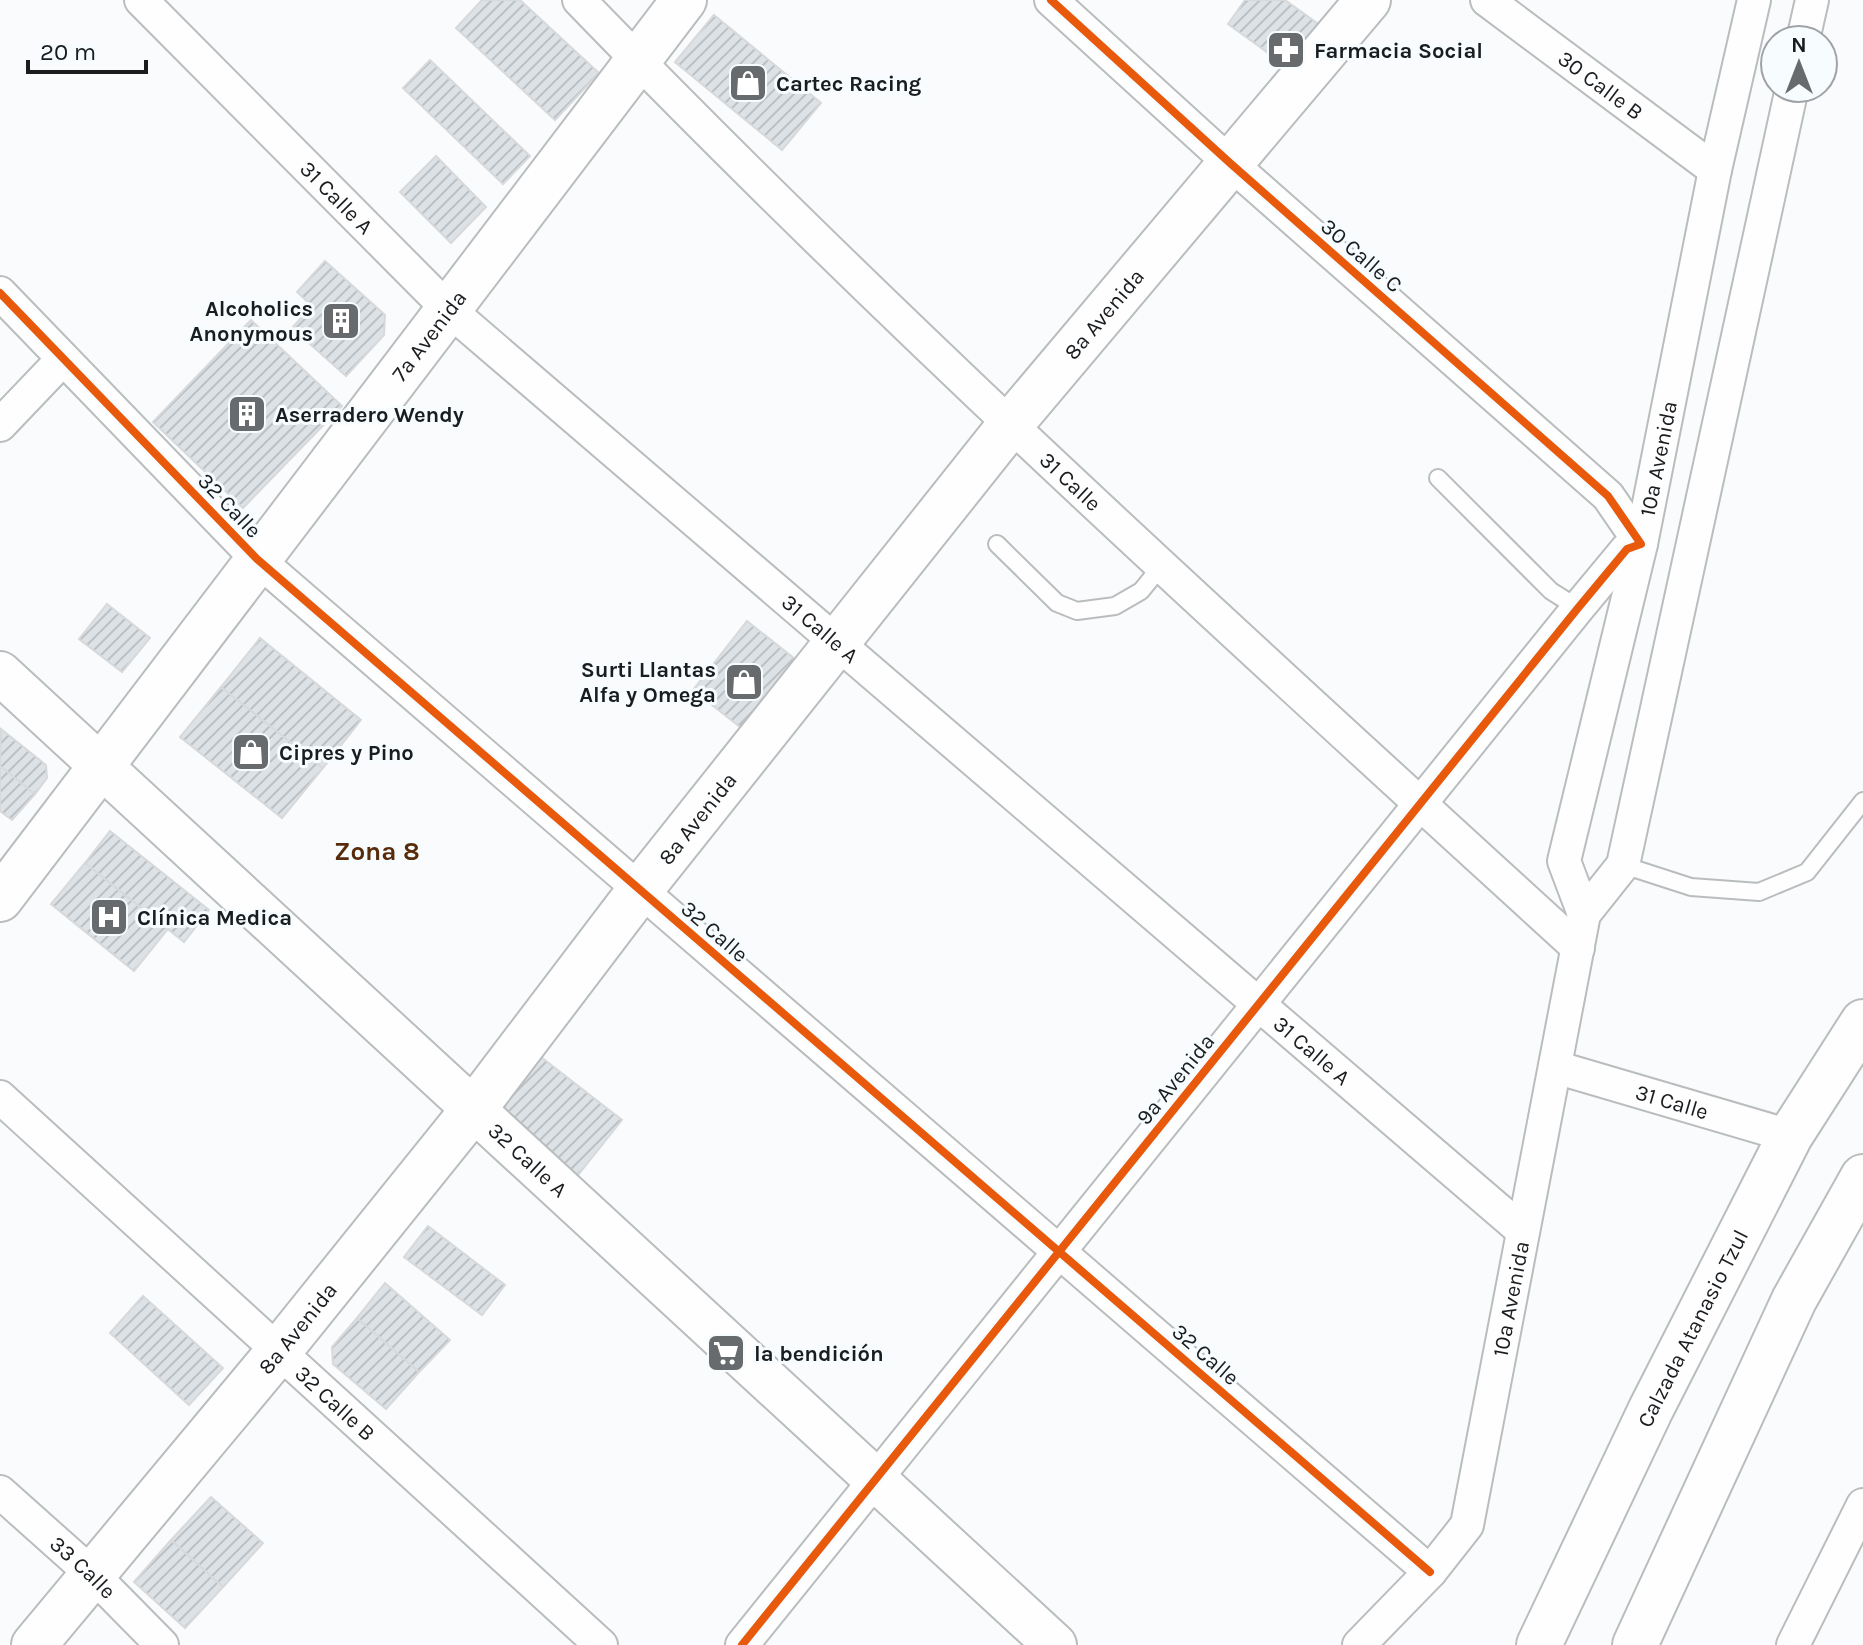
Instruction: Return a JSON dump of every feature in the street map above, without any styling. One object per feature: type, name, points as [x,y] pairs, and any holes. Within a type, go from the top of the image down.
[{"type":"main road","name":"7a Avenida","points":[[0,899],[684,0]]},
{"type":"main road","name":"8a Avenida","points":[[34,1645],[279,1351],[473,1110],[640,890],[1010,425],[1368,0]]},
{"type":"main road","name":"Calzada Atanasio Tzul","points":[[1539,1645],[1651,1409],[1790,1136],[1863,1022]]},
{"type":"main road","points":[[1635,1645],[1794,1300],[1863,1177]]},
{"type":"street","name":"31 Calle A","points":[[141,0],[448,309],[1523,1231]]},
{"type":"street","name":"31 Calle","points":[[579,0],[1010,425],[1578,948]]},
{"type":"street","name":"30 Calle C","points":[[1051,0],[1230,163],[1608,496],[1641,544]]},
{"type":"street","name":"30 Calle B","points":[[1487,0],[1715,170]]},
{"type":"street","name":"10a Avenida","points":[[1584,914],[1564,861],[1641,544],[1715,170],[1754,0]]},
{"type":"street","points":[[1807,24],[1812,0]]},
{"type":"street","name":"10a Avenida","points":[[1359,1645],[1430,1572],[1467,1525],[1584,914],[1623,865],[1789,104]]},
{"type":"street","name":"32 Calle","points":[[0,293],[257,559],[1430,1572]]},
{"type":"street","points":[[0,425],[63,359]]},
{"type":"street","name":"9a Avenida","points":[[742,1645],[1578,608],[1627,549],[1641,544]]},
{"type":"street","name":"32 Calle A","points":[[0,673],[1055,1645]]},
{"type":"street","name":"31 Calle","points":[[1555,1067],[1790,1136]]},
{"type":"street","name":"32 Calle B","points":[[0,1097],[601,1645]]},
{"type":"street","name":"33 Calle","points":[[0,1492],[92,1574],[162,1645]]},
{"type":"street","points":[[1793,1645],[1863,1505]]},
{"type":"lane","points":[[1438,478],[1551,591],[1578,608]]},
{"type":"lane","points":[[997,544],[1057,603],[1077,611],[1115,606],[1128,599],[1141,591],[1162,565]]},
{"type":"lane","points":[[1623,865],[1691,887],[1759,892],[1807,872],[1863,801]]},
{"type":"building","points":[[482,0],[520,0],[599,73],[555,120],[456,28]]},
{"type":"building","name":"Farmacia Social","points":[[1245,0],[1285,0],[1324,28],[1293,71],[1228,24]]},
{"type":"building","name":"Cartec Racing","points":[[714,15],[821,103],[782,150],[675,62]]},
{"type":"building","points":[[430,60],[530,156],[503,184],[403,88]]},
{"type":"building","points":[[436,156],[486,207],[451,243],[400,192]]},
{"type":"building","name":"Alcoholics Anonymous","points":[[325,261],[385,315],[384,335],[346,376],[292,328],[312,306],[297,292]]},
{"type":"building","name":"Aserradero Wendy","points":[[251,320],[342,406],[243,508],[153,422]]},
{"type":"building","points":[[107,604],[150,638],[122,672],[79,639]]},
{"type":"building","name":"Surti Llantas Alfa y Omega","points":[[747,621],[795,659],[795,674],[749,734],[693,690]]},
{"type":"building","points":[[260,638],[361,720],[323,768],[221,687]]},
{"type":"building","name":"Cipres y Pino","points":[[221,687],[323,768],[282,818],[180,737]]},
{"type":"building","points":[[1,729],[46,765],[47,778],[35,794],[0,766]]},
{"type":"building","points":[[0,766],[35,794],[12,820],[0,811]]},
{"type":"building","points":[[110,831],[209,910],[184,942],[85,863]]},
{"type":"building","name":"Clínica Medica","points":[[85,863],[168,929],[134,971],[51,904]]},
{"type":"building","points":[[541,1057],[622,1120],[578,1175],[498,1111]]},
{"type":"building","points":[[428,1226],[505,1285],[482,1315],[404,1257]]},
{"type":"building","points":[[385,1283],[450,1340],[419,1372],[357,1318]]},
{"type":"building","points":[[143,1296],[223,1368],[189,1405],[110,1333]]},
{"type":"building","points":[[357,1318],[419,1372],[386,1409],[333,1364],[332,1347]]},
{"type":"building","points":[[211,1497],[263,1543],[223,1587],[171,1540]]},
{"type":"building","points":[[171,1540],[223,1587],[185,1628],[134,1582]]},
{"type":"cycle path","points":[[742,1645],[1578,608],[1627,549],[1641,544],[1608,496],[1230,163],[1051,0]]},
{"type":"cycle path","points":[[0,293],[257,559],[1430,1572]]},
{"type":"place","name":"Farmacia Social","points":[[1286,50]]},
{"type":"place","name":"Cartec Racing","points":[[748,83]]},
{"type":"place","name":"Alcoholics Anonymous","points":[[341,321]]},
{"type":"place","name":"Aserradero Wendy","points":[[247,414]]},
{"type":"place","name":"Surti Llantas Alfa y Omega","points":[[744,682]]},
{"type":"place","name":"Cipres y Pino","points":[[251,752]]},
{"type":"place","name":"Clínica Medica","points":[[109,917]]},
{"type":"place","name":"la bendición","points":[[726,1353]]},
{"type":"district","name":"Zona 8","points":[[377,851]]}]
